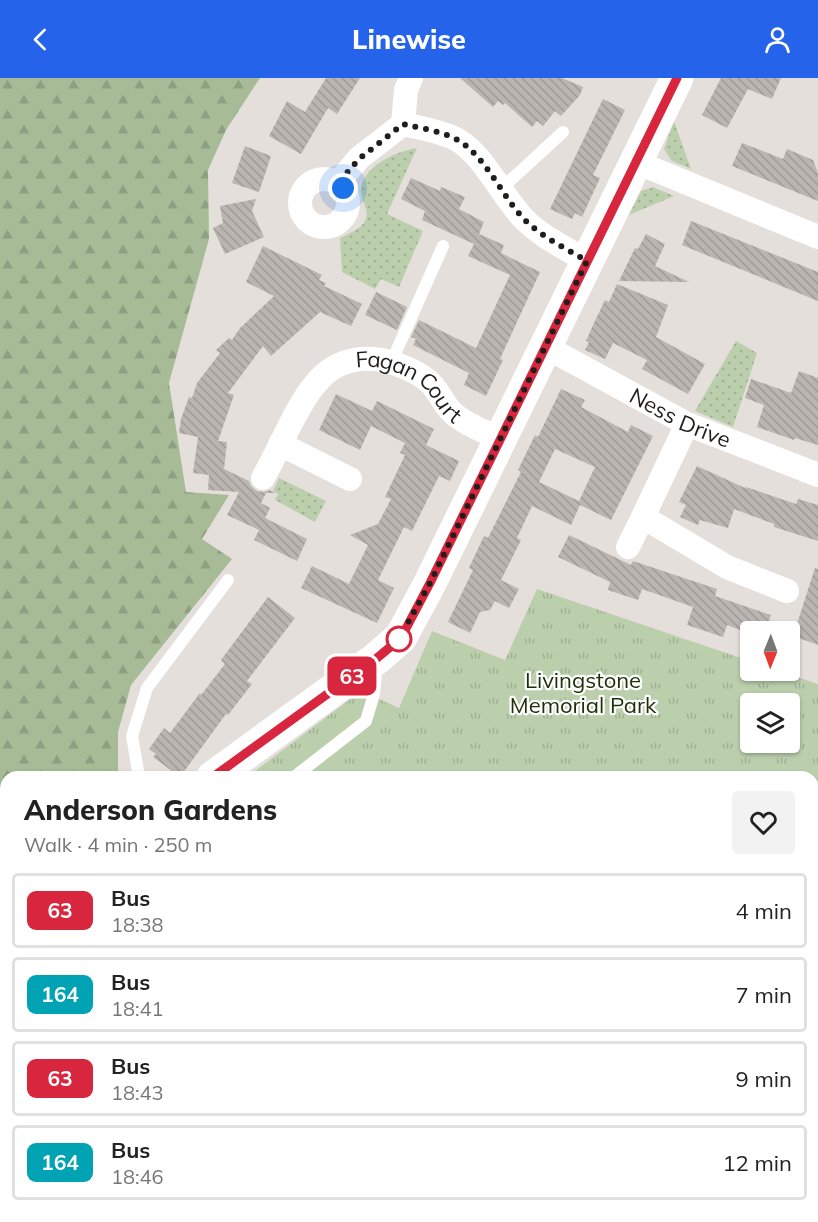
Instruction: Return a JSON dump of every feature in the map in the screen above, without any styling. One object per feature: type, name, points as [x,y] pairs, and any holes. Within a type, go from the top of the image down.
[{"type":"street","points":[[338,183],[359,159],[403,124],[406,90],[411,78]]},
{"type":"street","points":[[221,771],[377,658],[401,638],[677,78]]},
{"type":"street","points":[[403,124],[432,130],[468,147],[522,217],[537,230],[587,261]]},
{"type":"street","points":[[636,162],[818,237]]},
{"type":"street","name":"Ness Drive","points":[[546,347],[687,424],[818,476]]},
{"type":"street","name":"Fagan Court","points":[[263,478],[306,394],[318,379],[334,367],[350,360],[370,358],[391,363],[426,379],[437,389],[450,410],[468,423],[500,439]]},
{"type":"street","points":[[628,547],[687,424]]},
{"type":"street","points":[[280,444],[350,479]]},
{"type":"street","points":[[643,517],[727,567],[787,591]]},
{"type":"lane","points":[[501,189],[562,132]]},
{"type":"lane","points":[[391,363],[443,246]]},
{"type":"lane","points":[[138,771],[132,736],[147,688],[228,580]]},
{"type":"lane","points":[[302,771],[366,721],[375,694],[377,658]]},
{"type":"green space","points":[[0,78],[260,78],[226,130],[208,170],[209,239],[169,383],[186,492],[229,495],[202,539],[232,559],[131,685],[118,732],[118,771],[0,771]]},
{"type":"green space","points":[[674,121],[691,169],[672,161],[664,149]]},
{"type":"green space","points":[[417,148],[387,214],[423,231],[399,287],[381,279],[375,289],[342,272],[340,238],[358,228],[366,219],[367,212],[361,192],[362,183],[367,175],[373,168],[390,157]]},
{"type":"green space","points":[[653,187],[674,196],[629,215],[641,191]]},
{"type":"green space","points":[[736,341],[757,353],[733,427],[695,411]]},
{"type":"green space","points":[[279,478],[326,501],[315,522],[275,500],[278,494],[273,491]]},
{"type":"green space","name":"Livingstone Memorial Park","points":[[537,589],[740,658],[740,681],[800,681],[800,678],[818,684],[818,771],[255,771],[361,691],[399,708],[432,631],[505,660]]},
{"type":"building","points":[[326,78],[360,78],[337,114],[328,108],[301,154],[269,136],[287,101],[305,112]]},
{"type":"building","points":[[460,78],[562,78],[583,87],[580,95],[561,116],[555,111],[543,126],[537,121],[532,127],[505,103],[503,105],[498,101],[493,107]]},
{"type":"building","points":[[721,78],[781,78],[772,99],[748,89],[727,128],[702,115]]},
{"type":"building","points":[[603,99],[625,110],[593,175],[600,178],[582,217],[575,213],[572,219],[550,209]]},
{"type":"building","points":[[742,143],[783,159],[787,149],[813,160],[818,173],[818,201],[732,166]]},
{"type":"building","points":[[245,146],[271,156],[259,192],[232,183]]},
{"type":"building","points":[[411,178],[440,191],[441,187],[465,197],[459,209],[484,222],[479,234],[504,245],[501,253],[540,272],[500,359],[503,360],[486,396],[464,385],[469,373],[413,345],[416,339],[411,337],[419,320],[476,348],[510,275],[468,256],[474,244],[422,220],[425,211],[401,199]]},
{"type":"building","points":[[256,199],[252,211],[264,237],[225,254],[213,228],[223,223],[220,206]]},
{"type":"building","points":[[691,221],[818,272],[818,301],[682,245]]},
{"type":"building","points":[[646,234],[665,244],[655,266],[689,282],[619,281],[635,248],[638,249]]},
{"type":"building","points":[[263,246],[322,275],[319,280],[326,283],[324,286],[362,304],[351,326],[320,312],[271,356],[263,346],[228,393],[234,395],[218,441],[227,442],[224,469],[249,481],[257,491],[270,490],[275,493],[266,493],[261,503],[270,508],[265,518],[307,539],[297,561],[254,540],[259,530],[227,515],[239,492],[208,490],[209,475],[193,473],[198,437],[179,433],[181,419],[189,397],[192,398],[197,383],[220,353],[216,350],[229,338],[232,340],[240,328],[274,296],[246,282]]},
{"type":"building","points":[[617,284],[668,305],[656,337],[705,364],[688,394],[642,369],[647,360],[613,343],[605,359],[585,350],[589,342],[586,341],[605,300],[609,302]]},
{"type":"building","points":[[376,292],[407,307],[397,330],[365,315]]},
{"type":"building","points":[[799,371],[818,378],[818,445],[795,438],[794,440],[757,427],[764,405],[745,398],[751,379],[791,393]]},
{"type":"building","points":[[561,389],[585,400],[581,407],[628,432],[631,425],[653,436],[611,520],[580,505],[571,525],[532,506],[517,538],[521,540],[501,580],[519,589],[509,608],[495,601],[490,610],[480,612],[470,633],[448,622],[473,570],[469,568],[484,536],[488,538],[521,472],[518,470],[535,435],[538,437]],"holes":[[[555,449],[595,467],[579,501],[539,482]]]},
{"type":"building","points":[[336,394],[372,411],[377,401],[434,429],[426,445],[459,461],[450,481],[439,476],[412,531],[404,527],[378,580],[394,588],[377,623],[301,588],[312,566],[349,584],[368,545],[350,535],[378,524],[391,499],[385,497],[405,455],[400,453],[405,443],[371,426],[360,450],[319,430]]},
{"type":"building","points":[[697,466],[745,488],[796,504],[798,499],[818,505],[818,541],[774,527],[774,524],[734,509],[728,528],[700,520],[698,525],[680,517],[686,505],[679,502]]},
{"type":"building","points":[[569,535],[631,565],[633,561],[717,589],[715,596],[771,615],[769,621],[740,621],[740,630],[727,625],[723,637],[687,625],[693,607],[642,589],[638,600],[608,590],[610,582],[558,557]]},
{"type":"building","points":[[815,568],[818,569],[818,645],[800,639],[800,621],[798,621]]},
{"type":"building","points":[[268,597],[295,618],[247,681],[252,684],[228,715],[226,714],[184,771],[172,771],[153,757],[156,754],[149,749],[164,728],[170,733],[200,693],[201,695],[225,664],[221,660]]},
{"type":"bus line","name":"63","points":[[221,771],[377,658],[401,638],[677,78]]},
{"type":"route","points":[[343,188],[338,183],[359,159],[403,124],[432,130],[468,147],[522,217],[554,242],[587,261],[430,583],[399,639]]}]
